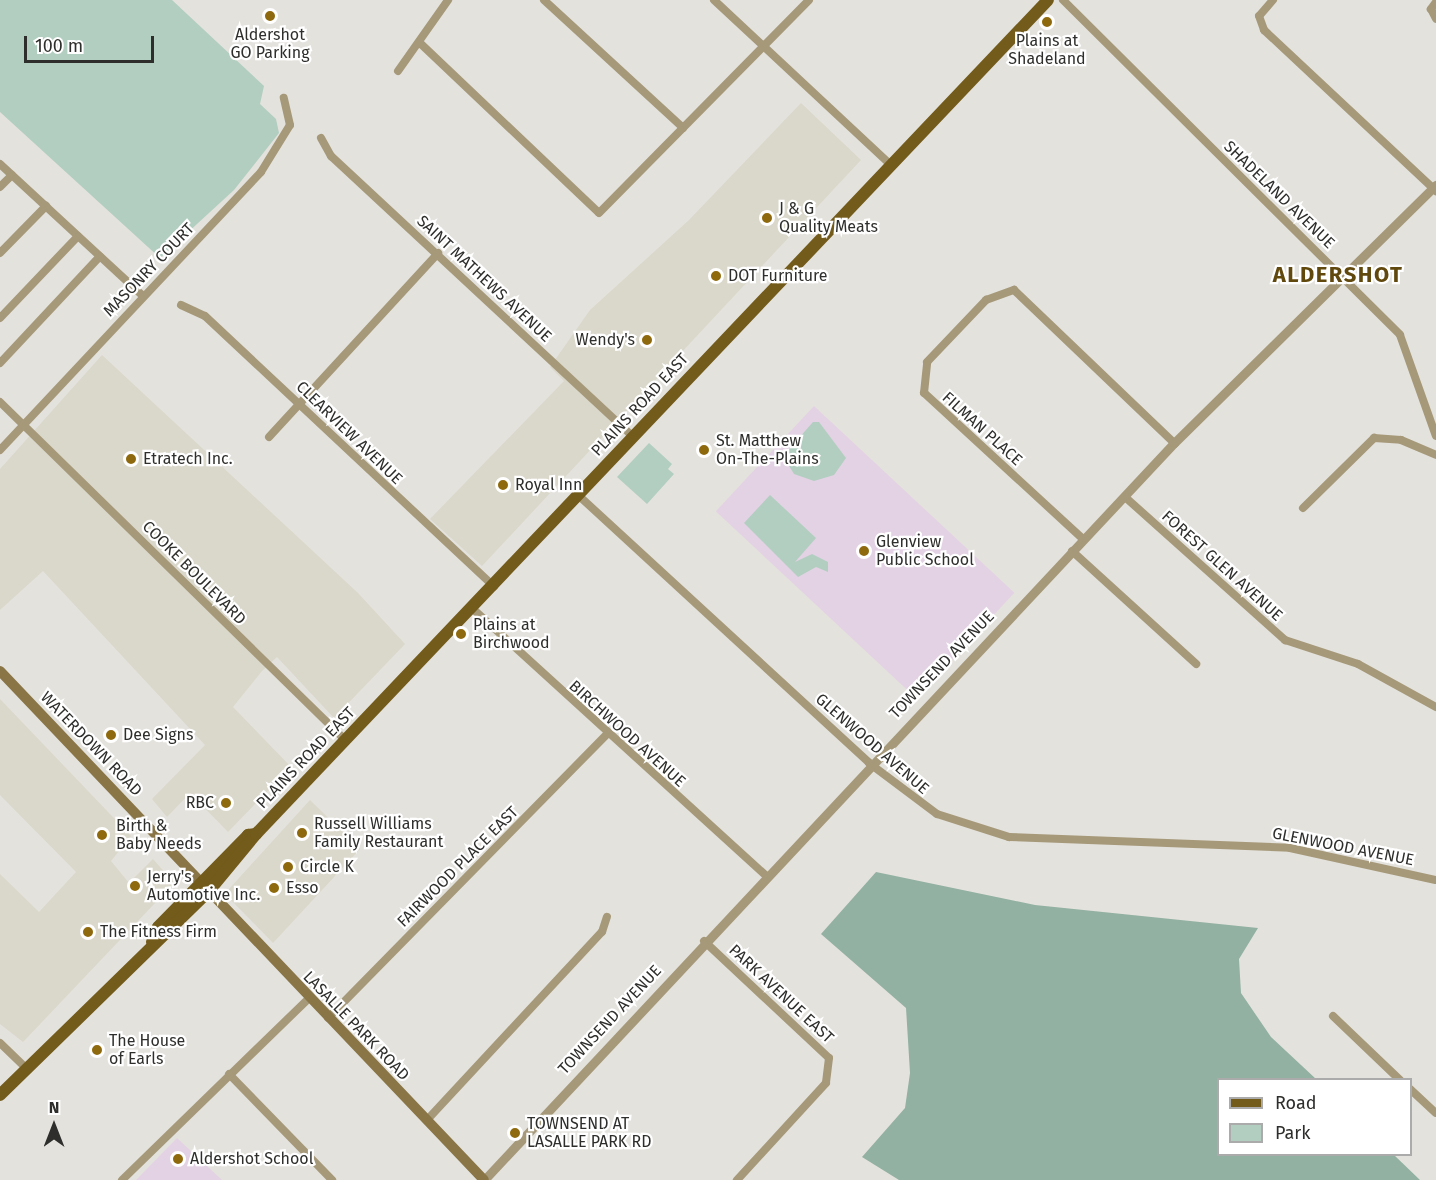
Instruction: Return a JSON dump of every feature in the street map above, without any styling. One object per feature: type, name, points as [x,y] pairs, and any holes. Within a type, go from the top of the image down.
[{"type":"main road","name":"PLAINS ROAD EAST","points":[[0,1095],[152,942],[162,939],[206,886],[473,609],[890,164],[1048,0]]},
{"type":"main road","name":"WATERDOWN ROAD","points":[[0,671],[206,886]]},
{"type":"main road","name":"LASALLE PARK ROAD","points":[[206,886],[309,998],[484,1180]]},
{"type":"street","points":[[399,71],[421,44],[448,0]]},
{"type":"street","points":[[544,0],[684,128]]},
{"type":"street","points":[[714,0],[890,164]]},
{"type":"street","points":[[421,44],[599,213],[809,0]]},
{"type":"street","name":"SHADELAND AVENUE","points":[[1063,0],[1400,335],[1436,436]]},
{"type":"street","points":[[1273,0],[1259,16],[1264,30],[1435,188]]},
{"type":"street","points":[[1436,2],[1431,9],[1436,19]]},
{"type":"street","name":"MASONRY COURT","points":[[0,450],[261,172],[290,125],[284,98]]},
{"type":"street","name":"SAINT MATHEWS AVENUE","points":[[321,138],[331,156],[438,253],[633,437]]},
{"type":"street","points":[[0,164],[143,296]]},
{"type":"street","points":[[0,187],[12,175]]},
{"type":"street","name":"TOWNSEND AVENUE","points":[[484,1180],[869,763],[1174,443],[1342,275],[1435,188]]},
{"type":"street","points":[[0,253],[46,206]]},
{"type":"street","points":[[0,318],[78,236]]},
{"type":"street","points":[[269,437],[438,253]]},
{"type":"street","points":[[0,363],[100,256]]},
{"type":"street","name":"FILMAN PLACE","points":[[1083,539],[924,393],[923,371],[934,354],[986,300],[1014,290],[1174,443]]},
{"type":"street","name":"CLEARVIEW AVENUE","points":[[181,305],[205,316],[494,586]]},
{"type":"street","name":"COOKE BOULEVARD","points":[[0,402],[345,740]]},
{"type":"street","points":[[1304,508],[1374,438],[1401,440],[1436,455]]},
{"type":"street","name":"GLENWOOD AVENUE","points":[[578,495],[869,763],[921,804],[982,831],[1043,840],[1290,848],[1436,880]]},
{"type":"street","name":"FOREST GLEN AVENUE","points":[[1125,497],[1285,640],[1358,664],[1436,707]]},
{"type":"street","points":[[1072,551],[1196,664]]},
{"type":"street","name":"BIRCHWOOD AVENUE","points":[[473,609],[606,735],[766,876]]},
{"type":"street","name":"FAIRWOOD PLACE EAST","points":[[328,1018],[606,735]]},
{"type":"street","points":[[427,1120],[602,932],[607,917]]},
{"type":"street","name":"PARK AVENUE EAST","points":[[704,941],[829,1059],[826,1083],[737,1180]]},
{"type":"street","points":[[122,1180],[309,998]]},
{"type":"street","points":[[1333,1016],[1398,1078]]},
{"type":"street","points":[[0,1043],[27,1069]]},
{"type":"street","points":[[229,1074],[332,1180]]},
{"type":"street","points":[[1412,1091],[1436,1113]]},
{"type":"shaded area","points":[[801,103],[861,160],[482,566],[430,519],[564,381],[550,367],[590,310],[689,220]]},
{"type":"shaded area","points":[[102,355],[358,593],[405,644],[334,718],[277,657],[262,671],[233,707],[291,767],[228,832],[190,793],[167,817],[152,799],[205,745],[43,571],[0,610],[0,469]]},
{"type":"shaded area","name":"Glenview Public School","points":[[814,406],[1014,593],[916,698],[716,511]]},
{"type":"shaded area","points":[[0,699],[131,836],[111,861],[129,883],[153,859],[174,883],[23,1042],[0,1024],[0,874],[39,912],[76,872],[0,795]]},
{"type":"shaded area","points":[[310,800],[360,849],[273,943],[228,897],[229,889]]},
{"type":"shaded area","name":"Aldershot School","points":[[177,1138],[222,1180],[136,1180]]},
{"type":"green space","points":[[0,0],[172,0],[264,86],[260,104],[276,119],[279,133],[234,190],[160,258],[0,112]]},
{"type":"green space","points":[[813,422],[819,422],[846,458],[834,475],[814,481],[794,474],[783,456]]},
{"type":"green space","points":[[649,443],[672,464],[668,469],[674,474],[647,504],[617,477]]},
{"type":"green space","points":[[770,495],[816,538],[795,562],[812,554],[828,562],[828,572],[816,567],[798,577],[744,523]]},
{"type":"green space","points":[[876,872],[1035,905],[1258,928],[1239,959],[1241,993],[1271,1037],[1315,1078],[1217,1078],[1217,1156],[1395,1156],[1420,1180],[899,1180],[862,1157],[905,1108],[910,1073],[906,1008],[821,934]]},
{"type":"place","name":"Aldershot GO Parking","points":[[270,16]]},
{"type":"place","name":"Plains at Shadeland","points":[[1047,22]]},
{"type":"place","name":"J & G Quality Meats","points":[[767,218]]},
{"type":"place","name":"DOT Furniture","points":[[716,276]]},
{"type":"place","name":"Wendy's","points":[[647,340]]},
{"type":"place","name":"St. Matthew On-The-Plains","points":[[704,450]]},
{"type":"place","name":"Etratech Inc.","points":[[131,459]]},
{"type":"place","name":"Royal Inn","points":[[503,485]]},
{"type":"place","name":"Glenview Public School","points":[[864,551]]},
{"type":"place","name":"Plains at Birchwood","points":[[461,634]]},
{"type":"place","name":"Dee Signs","points":[[111,735]]},
{"type":"place","name":"RBC","points":[[226,803]]},
{"type":"place","name":"Russell Williams Family Restaurant","points":[[302,833]]},
{"type":"place","name":"Birth & Baby Needs","points":[[102,835]]},
{"type":"place","name":"Circle K","points":[[288,867]]},
{"type":"place","name":"Jerry's Automotive Inc.","points":[[135,886]]},
{"type":"place","name":"Esso","points":[[274,888]]},
{"type":"place","name":"The Fitness Firm","points":[[88,932]]},
{"type":"place","name":"The House of Earls","points":[[97,1050]]},
{"type":"place","name":"TOWNSEND AT LASALLE PARK RD","points":[[515,1133]]},
{"type":"place","name":"Aldershot School","points":[[178,1159]]},
{"type":"district","name":"ALDERSHOT","points":[[1338,275]]}]
